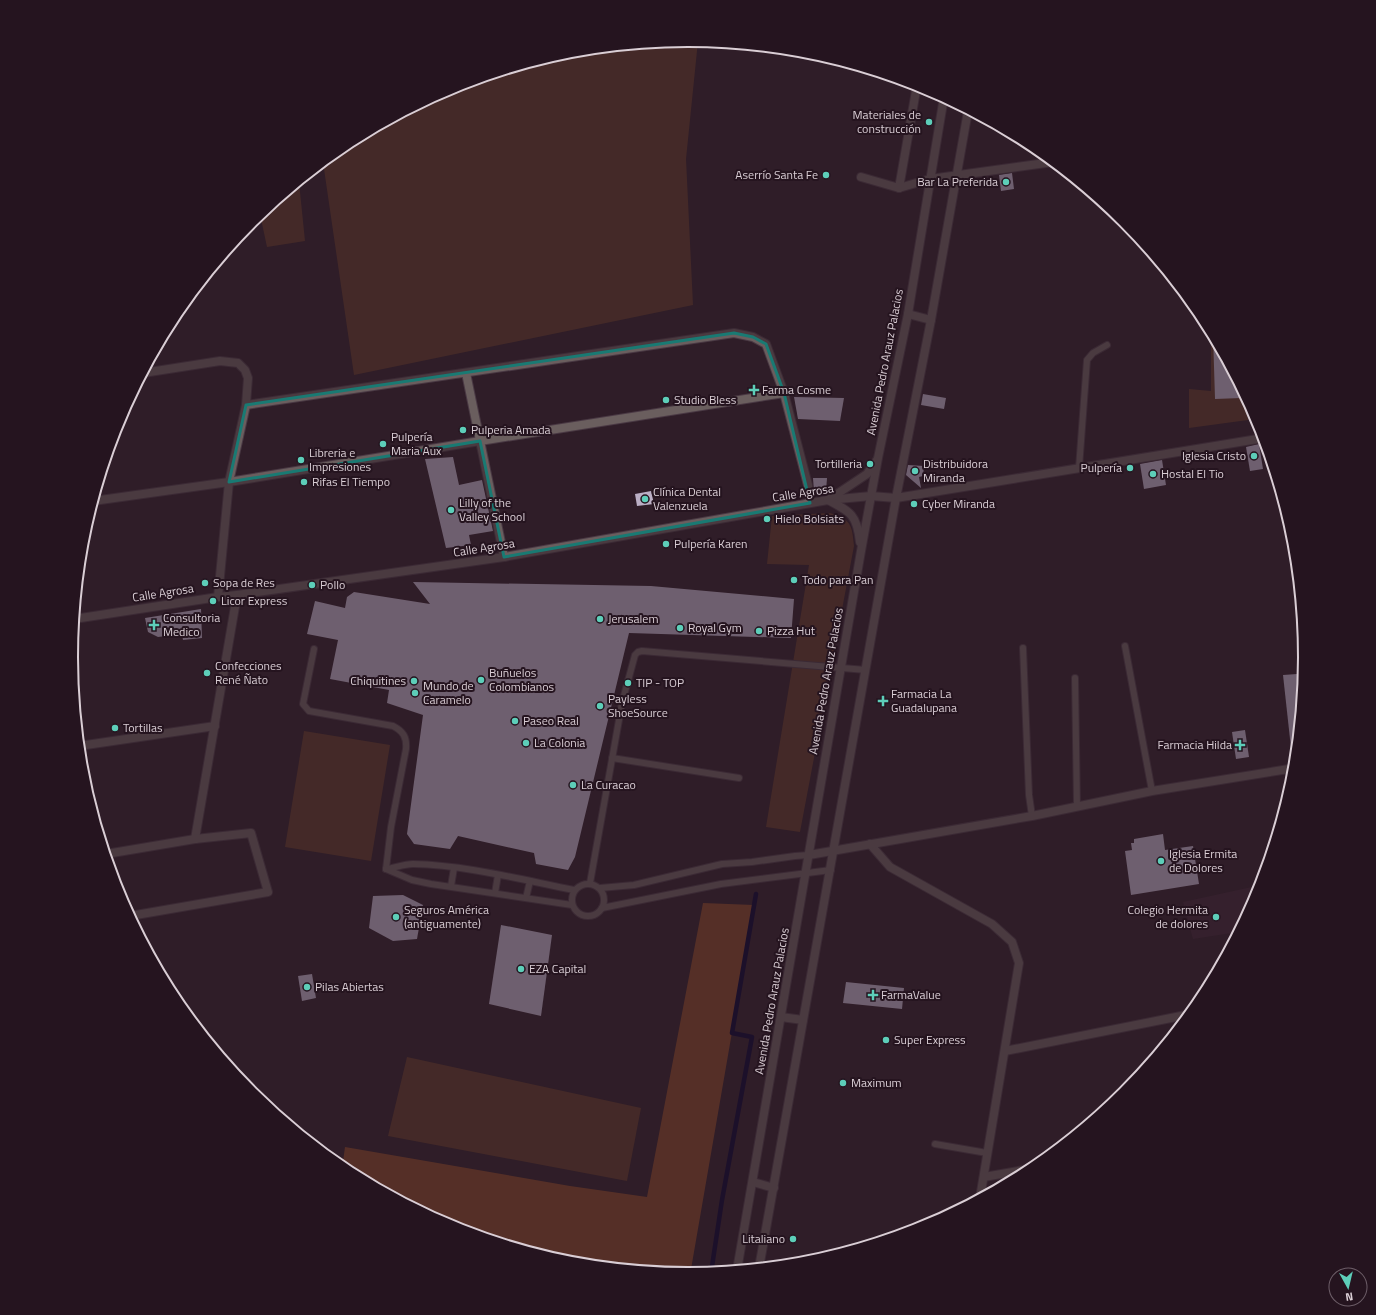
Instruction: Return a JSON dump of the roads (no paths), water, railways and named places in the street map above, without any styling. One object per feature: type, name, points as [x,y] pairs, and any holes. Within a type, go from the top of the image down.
[{"type":"street","points":[[899,188],[916,91]]},
{"type":"street","name":"Avenida Pedro Arauz Palacios","points":[[738,1266],[861,551],[878,458],[908,314],[943,103]]},
{"type":"street","points":[[760,1264],[896,498],[958,176],[967,115]]},
{"type":"street","points":[[861,176],[899,188],[930,179],[1046,163]]},
{"type":"street","points":[[908,314],[931,320]]},
{"type":"street","points":[[246,405],[734,333],[753,337],[766,344],[784,393],[808,485],[810,503]]},
{"type":"street","points":[[148,372],[220,361],[238,364],[245,370],[248,378],[246,405],[229,482],[218,597]]},
{"type":"street","points":[[466,373],[504,557]]},
{"type":"street","points":[[98,500],[229,482],[784,393]]},
{"type":"street","name":"Calle Agrosa","points":[[79,618],[504,557],[828,500],[871,496],[896,498],[1258,439]]},
{"type":"street","points":[[861,551],[857,523],[852,514],[828,500],[866,474],[878,458]]},
{"type":"street","points":[[195,839],[237,595]]},
{"type":"street","points":[[84,745],[215,726]]},
{"type":"street","points":[[809,855],[1032,816],[1152,791],[1288,769]]},
{"type":"street","points":[[110,853],[195,839],[251,833],[268,892],[134,915]]},
{"type":"street","points":[[870,844],[890,866],[992,924],[1012,942],[1019,963],[981,1192]]},
{"type":"street","points":[[1004,1051],[1182,1016]]},
{"type":"street","points":[[781,1017],[803,1020]]},
{"type":"street","points":[[984,1177],[1017,1171]]},
{"type":"street","points":[[753,1182],[774,1188]]},
{"type":"lane","points":[[1079,468],[1087,360],[1093,353],[1107,345]]},
{"type":"lane","points":[[1125,646],[1152,791]]},
{"type":"lane","points":[[1023,648],[1029,796],[1032,816]]},
{"type":"lane","points":[[314,649],[303,704],[309,711],[393,726],[399,729],[404,735],[406,749],[391,828],[386,869]]},
{"type":"lane","points":[[590,883],[622,703],[635,655],[640,651],[866,670]]},
{"type":"lane","points":[[1075,678],[1077,807]]},
{"type":"lane","points":[[612,758],[739,778]]},
{"type":"lane","points":[[386,869],[412,864],[454,868],[574,890],[584,884],[590,883],[600,888],[634,885],[722,864],[809,855]]},
{"type":"lane","points":[[451,886],[454,868]]},
{"type":"lane","points":[[386,869],[412,880],[431,884],[572,905]]},
{"type":"lane","points":[[602,908],[721,884],[831,870]]},
{"type":"lane","points":[[496,893],[498,875]]},
{"type":"lane","points":[[526,898],[530,881]]},
{"type":"lane","points":[[574,890],[572,905],[580,914],[593,916],[598,913],[605,902],[604,895],[600,888]]},
{"type":"lane","points":[[935,1144],[987,1153]]},
{"type":"waterway","points":[[712,1267],[722,1200],[752,1037],[732,1033],[756,894]]},
{"type":"place","name":"Materiales de construcción","points":[[929,122]]},
{"type":"place","name":"Aserrío Santa Fe","points":[[826,175]]},
{"type":"place","name":"Bar La Preferida","points":[[1006,182]]},
{"type":"place","name":"Farma Cosme","points":[[754,390]]},
{"type":"place","name":"Studio Bless","points":[[666,400]]},
{"type":"place","name":"Pulperia Amada","points":[[463,430]]},
{"type":"place","name":"Pulpería Maria Aux","points":[[383,444]]},
{"type":"place","name":"Iglesia Cristo","points":[[1254,456]]},
{"type":"place","name":"Libreria e Impresiones","points":[[301,460]]},
{"type":"place","name":"Tortilleria","points":[[870,464]]},
{"type":"place","name":"Pulpería","points":[[1130,468]]},
{"type":"place","name":"Distribuidora Miranda","points":[[915,471]]},
{"type":"place","name":"Hostal El Tio","points":[[1153,474]]},
{"type":"place","name":"Rifas El Tiempo","points":[[304,482]]},
{"type":"place","name":"Clínica Dental Valenzuela","points":[[645,499]]},
{"type":"place","name":"Cyber Miranda","points":[[914,504]]},
{"type":"place","name":"Lilly of the Valley School","points":[[451,510]]},
{"type":"place","name":"Hielo Bolsiats","points":[[767,519]]},
{"type":"place","name":"Pulpería Karen","points":[[666,544]]},
{"type":"place","name":"Todo para Pan","points":[[794,580]]},
{"type":"place","name":"Sopa de Res","points":[[205,583]]},
{"type":"place","name":"Pollo","points":[[312,585]]},
{"type":"place","name":"Licor Express","points":[[213,601]]},
{"type":"place","name":"Jerusalem","points":[[600,619]]},
{"type":"place","name":"Consultoria Medico","points":[[154,625]]},
{"type":"place","name":"Royal Gym","points":[[680,628]]},
{"type":"place","name":"Pizza Hut","points":[[759,631]]},
{"type":"place","name":"Confecciones René Ñato","points":[[207,673]]},
{"type":"place","name":"Buñuelos Colombianos","points":[[481,680]]},
{"type":"place","name":"Chiquitines","points":[[414,681]]},
{"type":"place","name":"TIP - TOP","points":[[628,683]]},
{"type":"place","name":"Mundo de Caramelo","points":[[415,693]]},
{"type":"place","name":"Farmacia La Guadalupana","points":[[883,701]]},
{"type":"place","name":"Payless ShoeSource","points":[[600,706]]},
{"type":"place","name":"Paseo Real","points":[[515,721]]},
{"type":"place","name":"Tortillas","points":[[115,728]]},
{"type":"place","name":"La Colonia","points":[[526,743]]},
{"type":"place","name":"Farmacia Hilda","points":[[1240,745]]},
{"type":"place","name":"La Curacao","points":[[573,785]]},
{"type":"place","name":"Iglesia Ermita de Dolores","points":[[1161,861]]},
{"type":"place","name":"Seguros América (antiguamente)","points":[[396,917]]},
{"type":"place","name":"Colegio Hermita de dolores","points":[[1216,917]]},
{"type":"place","name":"EZA Capital","points":[[521,969]]},
{"type":"place","name":"Pilas Abiertas","points":[[307,987]]},
{"type":"place","name":"FarmaValue","points":[[873,995]]},
{"type":"place","name":"Super Express","points":[[886,1040]]},
{"type":"place","name":"Maximum","points":[[843,1083]]},
{"type":"place","name":"Litaliano","points":[[793,1239]]}]
